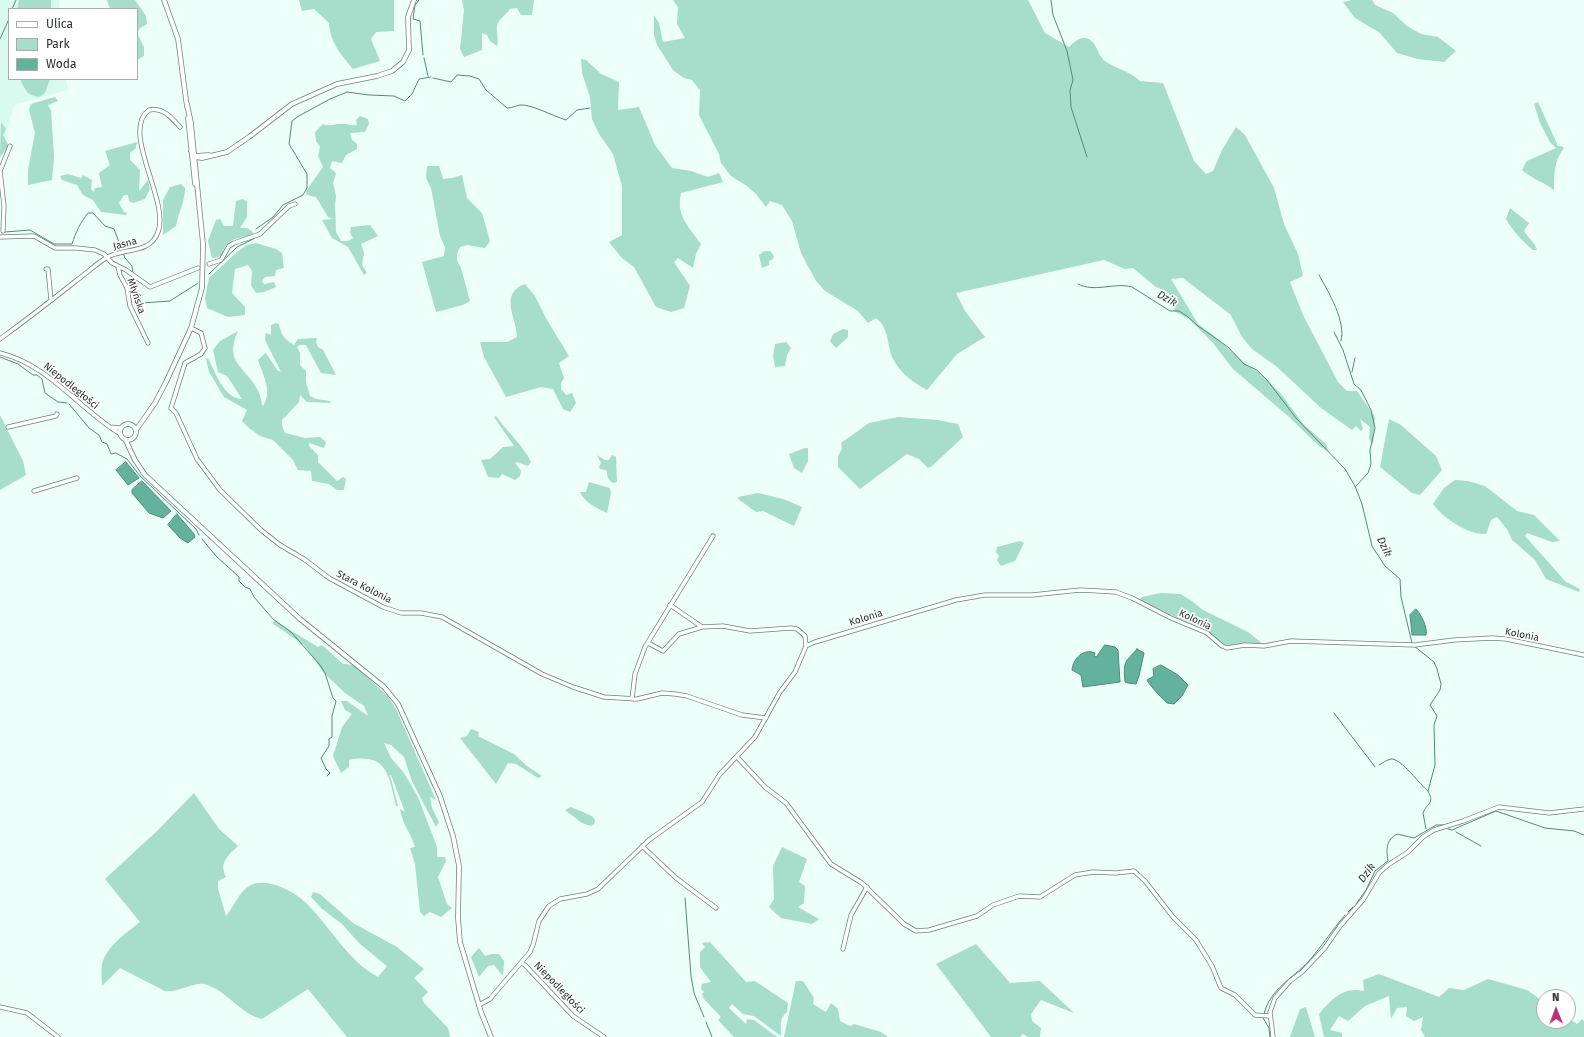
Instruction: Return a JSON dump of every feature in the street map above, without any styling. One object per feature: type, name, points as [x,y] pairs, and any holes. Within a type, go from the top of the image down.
[{"type":"main road","points":[[164,0],[180,45],[192,162],[198,196]]},
{"type":"main road","points":[[196,169],[204,158],[227,152],[292,104],[337,84],[385,74],[399,66],[405,60],[409,48],[408,17],[414,0]]},
{"type":"main road","points":[[192,151],[204,158]]},
{"type":"main road","points":[[197,155],[216,155]]},
{"type":"main road","points":[[192,162],[197,155]]},
{"type":"main road","points":[[132,451],[133,439],[136,435],[136,430],[155,403],[191,328],[198,310],[204,271],[196,169],[197,155]]},
{"type":"main road","points":[[142,420],[132,425],[127,424],[120,428],[119,433],[126,441],[135,460],[145,475],[300,619],[384,687],[398,704],[440,796],[453,836],[459,866],[458,918],[460,942],[479,1005],[491,1037]]},
{"type":"main road","points":[[132,425],[136,430]]},
{"type":"main road","points":[[126,441],[133,439]]},
{"type":"street","name":"Jasna","points":[[0,339],[107,257],[136,250],[151,243],[159,232],[160,221],[158,201],[143,153],[141,134],[143,117],[149,110],[159,110],[168,114],[180,128]]},
{"type":"street","points":[[3,231],[4,206],[0,171],[10,146]]},
{"type":"street","points":[[209,264],[220,260],[229,246],[234,243],[260,234],[274,223],[289,206],[295,204]]},
{"type":"street","name":"Młyńska","points":[[0,237],[34,236],[55,248],[85,248],[102,253],[118,267],[127,288],[130,306],[148,343]]},
{"type":"street","points":[[118,267],[136,276],[147,286],[152,287],[198,268]]},
{"type":"street","points":[[46,269],[48,269],[52,300]]},
{"type":"street","name":"Stara Kolonia","points":[[191,328],[201,333],[204,348],[201,354],[185,363],[171,408],[176,413],[197,459],[220,490],[261,530],[280,545],[304,559],[329,578],[383,607],[401,613],[431,614],[442,617],[472,632],[519,661],[573,687],[609,698],[632,699],[662,693],[675,694],[687,696],[742,715],[766,718]]},
{"type":"street","name":"Niepodległości","points":[[0,352],[26,362],[43,372],[107,426],[119,433]]},
{"type":"street","points":[[8,427],[42,420],[56,416],[57,414]]},
{"type":"street","points":[[107,426],[120,428]]},
{"type":"street","points":[[34,491],[77,478]]},
{"type":"street","points":[[632,699],[635,674],[645,647],[713,536]]},
{"type":"street","name":"Kolonia","points":[[806,646],[956,600],[985,595],[1032,595],[1080,590],[1107,591],[1126,595],[1171,618],[1207,633],[1227,648],[1245,645],[1264,646],[1298,641],[1413,645],[1454,640],[1492,638],[1584,655]]},
{"type":"street","points":[[670,606],[702,627]]},
{"type":"street","points":[[648,643],[663,650],[679,634],[702,627],[723,626],[750,631],[791,628],[797,629],[805,636],[806,646],[795,672],[780,692],[755,737],[720,774],[702,802],[679,817],[642,846],[676,878],[716,908]]},
{"type":"street","points":[[737,757],[765,787],[786,803],[831,864],[867,887],[904,924],[911,929],[922,931],[977,916],[993,905],[1019,896],[1040,897],[1075,875],[1093,872],[1116,873],[1134,871],[1145,881],[1173,917],[1197,941],[1212,966],[1221,988],[1235,995],[1255,1015],[1270,1016]]},
{"type":"street","points":[[1273,1037],[1270,1008],[1275,998],[1290,981],[1302,972],[1324,949],[1340,926],[1363,900],[1379,873],[1434,830],[1499,807],[1554,813],[1584,810]]},
{"type":"street","name":"Niepodległości","points":[[604,1037],[573,1016],[525,965],[521,963],[533,945],[539,921],[549,906],[560,899],[587,894],[598,889],[642,846]]},
{"type":"street","points":[[843,949],[852,915],[867,887]]},
{"type":"street","points":[[479,1005],[490,999],[521,963]]},
{"type":"street","points":[[0,1007],[27,1013],[58,1037]]},
{"type":"shaded area","points":[[0,0],[59,0],[59,8],[8,8],[8,80],[66,80],[68,90],[14,105],[0,155]]},
{"type":"green space","points":[[19,0],[51,0],[51,8],[17,8]]},
{"type":"green space","points":[[107,0],[135,0],[146,16],[147,24],[140,28],[138,31],[138,8],[110,8]]},
{"type":"green space","points":[[299,0],[394,0],[394,31],[376,32],[371,39],[380,61],[353,69],[340,53],[334,42],[331,36],[329,23],[314,9],[302,11]]},
{"type":"green space","points":[[462,0],[534,0],[532,15],[521,15],[517,8],[510,9],[501,19],[497,25],[497,46],[490,41],[487,35],[482,33],[482,50],[464,57],[460,49],[464,10]]},
{"type":"green space","points":[[673,0],[1028,0],[1045,33],[1069,47],[1081,38],[1089,39],[1102,58],[1109,64],[1132,75],[1140,81],[1163,83],[1194,161],[1206,174],[1213,171],[1222,150],[1236,127],[1245,135],[1274,188],[1284,224],[1298,254],[1303,276],[1290,282],[1303,315],[1338,382],[1347,391],[1357,391],[1375,417],[1373,444],[1369,439],[1370,427],[1360,419],[1363,429],[1361,431],[1356,426],[1352,430],[1321,408],[1276,366],[1252,349],[1242,337],[1231,315],[1183,278],[1171,279],[1198,324],[1247,365],[1260,373],[1281,394],[1304,425],[1326,444],[1329,452],[1319,446],[1288,416],[1233,369],[1213,343],[1189,319],[1174,311],[1176,301],[1166,291],[1156,287],[1133,268],[1125,269],[1104,260],[956,293],[965,311],[985,337],[957,354],[927,390],[917,384],[904,373],[893,359],[886,332],[880,322],[876,318],[868,323],[858,311],[825,291],[816,281],[801,253],[792,221],[782,205],[770,201],[766,207],[756,194],[747,186],[731,176],[721,163],[719,154],[699,115],[700,90],[692,80],[684,78],[673,70],[657,45],[654,35],[654,15],[659,23],[663,42],[685,38],[677,24],[678,7]]},
{"type":"green space","points":[[1352,0],[1372,0],[1375,5],[1393,13],[1407,26],[1421,34],[1438,37],[1456,51],[1444,62],[1418,59],[1397,53],[1380,33],[1355,18],[1343,2]]},
{"type":"green space","points":[[138,35],[144,47],[144,56],[139,59]]},
{"type":"green space","points":[[581,59],[586,60],[601,74],[619,82],[618,110],[639,107],[655,145],[672,168],[691,171],[708,177],[719,173],[723,182],[681,193],[680,208],[684,220],[701,244],[696,254],[693,268],[678,258],[674,262],[690,286],[684,308],[671,312],[656,307],[634,267],[622,258],[609,242],[622,235],[622,186],[613,154],[599,134],[592,119],[590,97],[582,73]]},
{"type":"green space","points":[[50,80],[45,93],[39,97],[28,92],[24,88],[21,81]]},
{"type":"green space","points":[[55,97],[58,101],[48,105],[51,111],[54,157],[52,180],[28,185],[28,170],[35,133],[29,110],[31,104]]},
{"type":"green space","points":[[1538,102],[1558,146],[1564,148],[1556,163],[1554,190],[1522,170],[1527,161],[1556,148],[1550,142],[1540,123],[1534,104]]},
{"type":"green space","points":[[360,116],[368,119],[369,124],[365,132],[350,133],[352,140],[357,144],[357,149],[346,155],[342,163],[332,161],[330,168],[336,173],[333,183],[336,196],[336,232],[341,241],[348,241],[353,238],[350,233],[351,227],[370,225],[378,236],[361,244],[364,253],[362,265],[367,273],[364,275],[348,247],[332,238],[322,220],[333,219],[328,217],[316,197],[307,195],[306,191],[323,167],[318,156],[320,147],[316,141],[315,132],[323,124],[357,125],[356,120]]},
{"type":"green space","points":[[1,122],[6,129],[3,135],[9,146],[0,157]]},
{"type":"green space","points":[[137,142],[136,148],[130,153],[130,160],[140,170],[139,191],[148,180],[150,189],[145,199],[133,203],[129,201],[128,195],[124,195],[119,203],[124,212],[127,213],[126,215],[101,212],[93,200],[83,195],[77,185],[62,180],[60,176],[68,174],[81,178],[83,175],[92,180],[91,189],[94,192],[95,188],[102,187],[99,173],[110,165],[105,151]]},
{"type":"green space","points":[[427,166],[439,166],[443,179],[462,175],[467,198],[482,213],[490,241],[485,248],[467,245],[460,247],[457,254],[457,260],[461,268],[470,301],[463,305],[436,312],[422,262],[444,256],[445,247],[440,236],[431,188],[426,178]]},
{"type":"green space","points":[[181,184],[185,188],[185,193],[176,226],[163,235],[163,200],[170,187]]},
{"type":"green space","points":[[242,199],[247,201],[247,217],[240,228],[247,228],[254,233],[230,241],[225,247],[221,256],[212,258],[208,241],[216,220],[220,219],[224,226],[233,226],[236,201]]},
{"type":"green space","points":[[1510,208],[1529,223],[1524,231],[1537,250],[1533,250],[1515,232],[1506,219]]},
{"type":"green space","points":[[256,243],[276,249],[282,253],[284,268],[276,270],[275,276],[265,277],[262,281],[264,284],[274,282],[276,287],[264,292],[256,293],[251,285],[252,271],[248,265],[235,269],[232,293],[245,307],[245,315],[228,317],[207,308],[205,298],[209,278],[237,252],[247,245]]},
{"type":"green space","points":[[764,251],[770,251],[774,256],[773,259],[769,261],[769,265],[762,268],[759,255]]},
{"type":"green space","points":[[525,284],[535,296],[547,320],[569,356],[559,363],[564,378],[561,383],[561,389],[566,395],[572,393],[576,403],[570,412],[563,409],[553,389],[541,387],[506,397],[484,357],[480,342],[507,342],[517,337],[511,300],[512,294],[517,288]]},
{"type":"green space","points":[[276,323],[279,324],[281,331],[288,341],[294,345],[298,339],[317,338],[316,342],[318,347],[323,350],[336,375],[321,373],[306,345],[300,345],[297,347],[300,353],[300,365],[306,371],[306,382],[310,396],[316,399],[330,401],[331,403],[307,402],[300,395],[299,402],[282,420],[282,426],[285,433],[305,438],[320,437],[326,442],[324,448],[309,443],[309,446],[318,455],[318,462],[337,481],[343,477],[346,479],[344,490],[337,490],[329,484],[312,481],[311,471],[298,470],[293,460],[273,440],[260,436],[249,428],[242,421],[247,410],[224,397],[209,372],[206,359],[208,358],[225,390],[235,398],[242,399],[227,376],[218,372],[213,350],[220,341],[238,331],[234,342],[233,351],[235,358],[259,393],[263,406],[266,401],[267,389],[258,360],[266,353],[277,370],[281,372],[265,340],[266,333],[271,335],[271,325]]},
{"type":"green space","points":[[843,329],[848,330],[848,337],[836,348],[830,341],[833,334]]},
{"type":"green space","points":[[786,342],[791,348],[787,355],[785,366],[775,367],[773,356],[775,344]]},
{"type":"green space","points":[[0,415],[23,461],[26,475],[0,490]]},
{"type":"green space","points":[[496,416],[524,450],[531,462],[528,466],[517,462],[515,463],[521,471],[520,476],[515,480],[502,474],[499,478],[488,477],[481,460],[490,459],[503,447],[514,446],[494,417]]},
{"type":"green space","points":[[898,417],[938,420],[958,424],[963,437],[932,466],[928,468],[919,459],[907,454],[860,489],[838,467],[838,456],[842,449],[841,443],[869,423]]},
{"type":"green space","points":[[1389,419],[1401,425],[1436,456],[1442,470],[1420,495],[1412,493],[1380,467]]},
{"type":"green space","points":[[808,448],[808,461],[802,473],[794,468],[789,454]]},
{"type":"green space","points":[[597,455],[605,460],[609,460],[612,455],[616,457],[617,482],[611,482],[608,478],[607,471],[599,468],[601,463]]},
{"type":"green space","points":[[1455,480],[1468,481],[1485,486],[1517,511],[1534,515],[1560,541],[1552,542],[1527,533],[1525,536],[1566,582],[1580,589],[1579,592],[1546,579],[1535,560],[1512,540],[1507,529],[1497,517],[1491,520],[1486,534],[1479,534],[1456,525],[1443,515],[1433,504],[1444,488]]},
{"type":"green space","points":[[589,482],[610,488],[611,493],[607,513],[592,505],[582,496],[580,492],[586,492]]},
{"type":"green space","points":[[758,493],[783,499],[802,507],[794,526],[763,511],[756,512],[738,499],[738,497]]},
{"type":"green space","points":[[1020,541],[1024,543],[1015,561],[1001,566],[997,560],[999,556],[996,552],[997,547]]},
{"type":"green space","points":[[1161,593],[1180,594],[1203,610],[1248,632],[1263,644],[1250,643],[1231,646],[1223,644],[1208,632],[1139,600],[1142,597]]},
{"type":"green space","points":[[275,621],[318,647],[322,645],[343,664],[354,665],[388,696],[397,711],[436,800],[430,797],[432,808],[439,822],[436,827],[412,781],[404,757],[391,745],[384,743],[391,758],[404,773],[418,797],[437,847],[437,857],[445,857],[446,861],[438,877],[447,904],[452,908],[441,917],[430,912],[424,916],[420,912],[415,864],[410,848],[415,847],[401,814],[400,809],[405,812],[391,775],[398,806],[396,806],[388,777],[379,763],[362,758],[349,760],[349,767],[341,773],[333,756],[342,727],[352,714],[345,710],[341,701],[347,701],[368,716],[364,706],[345,693],[323,672],[304,645],[272,623]]},
{"type":"green space","points":[[471,729],[479,732],[478,736],[514,754],[527,766],[542,776],[538,778],[516,764],[508,763],[496,784],[460,738],[467,736]]},
{"type":"green space","points":[[194,793],[219,829],[238,846],[225,860],[223,868],[226,877],[218,881],[218,889],[226,916],[243,891],[251,885],[265,883],[281,887],[303,900],[340,944],[367,970],[378,977],[387,966],[360,944],[342,924],[321,908],[311,897],[313,892],[320,894],[353,923],[397,947],[424,969],[414,978],[428,992],[422,998],[424,1003],[448,1028],[450,1037],[347,1037],[308,989],[262,1019],[247,1012],[220,991],[204,984],[165,991],[120,968],[102,986],[102,964],[104,957],[118,940],[140,922],[105,879],[157,831]]},
{"type":"green space","points":[[571,807],[592,816],[595,820],[594,824],[591,826],[582,823],[565,810]]},
{"type":"green space","points":[[782,847],[807,859],[799,882],[805,886],[804,903],[798,907],[819,919],[812,924],[781,918],[769,907],[774,899],[773,866]]},
{"type":"green space","points":[[710,942],[746,982],[755,981],[788,1003],[787,1012],[784,1014],[782,1020],[781,1036],[754,1016],[743,1014],[732,1004],[729,1008],[746,1024],[747,1019],[754,1020],[777,1037],[734,1037],[718,1020],[721,1017],[703,998],[702,994],[704,992],[701,989],[702,984],[711,982],[700,967],[700,952],[705,947],[702,943]]},
{"type":"green space","points":[[976,944],[1010,983],[1040,981],[1074,1013],[1041,1000],[1031,1014],[1032,1021],[1041,1028],[1040,1037],[1028,1037],[1023,1034],[1020,1037],[991,1037],[936,964]]},
{"type":"green space","points":[[479,948],[485,956],[499,954],[504,961],[503,976],[494,965],[488,966],[479,977],[471,957]]},
{"type":"green space","points":[[1379,974],[1439,997],[1449,988],[1464,990],[1488,979],[1527,990],[1536,996],[1536,1029],[1576,1029],[1576,1023],[1582,1019],[1584,1021],[1584,1037],[1425,1037],[1421,1030],[1423,1017],[1414,1021],[1406,1016],[1407,1007],[1397,1008],[1391,1019],[1389,996],[1365,1006],[1348,1021],[1339,1016],[1330,1030],[1342,1033],[1342,1037],[1324,1037],[1319,1014],[1338,995],[1350,991],[1364,991],[1363,980]]},
{"type":"green space","points":[[796,981],[803,981],[814,998],[813,1004],[826,1012],[831,1003],[838,1009],[840,1021],[850,1026],[854,1024],[881,1032],[888,1037],[784,1037]]},
{"type":"green space","points":[[1306,1007],[1315,1037],[1290,1037],[1300,1009]]},
{"type":"water","points":[[126,462],[139,478],[128,485],[116,470]]},
{"type":"water","points":[[142,481],[171,511],[163,518],[149,513],[132,493],[132,490]]},
{"type":"water","points":[[177,514],[194,534],[195,537],[188,543],[180,538],[168,525]]},
{"type":"water","points":[[1416,609],[1424,621],[1426,635],[1412,635],[1410,615]]},
{"type":"water","points":[[1105,645],[1115,647],[1118,650],[1120,682],[1083,687],[1081,675],[1072,670],[1074,662],[1080,655],[1087,652],[1095,653],[1094,656],[1096,657]]},
{"type":"water","points":[[1137,649],[1144,653],[1139,676],[1136,684],[1128,683],[1125,682],[1124,670],[1126,662]]},
{"type":"water","points":[[1161,665],[1178,675],[1188,685],[1182,696],[1174,704],[1167,703],[1147,680],[1154,676],[1153,669]]},
{"type":"waterway","points":[[12,8],[16,0]]},
{"type":"waterway","points":[[419,0],[415,5],[413,19],[420,21],[423,55]]},
{"type":"waterway","points":[[1051,0],[1053,15],[1067,51],[1073,80],[1070,90],[1071,107],[1087,157]]},
{"type":"waterway","points":[[0,39],[8,21]]},
{"type":"waterway","points":[[424,58],[428,76]]},
{"type":"waterway","points":[[433,78],[451,82],[457,75],[470,76],[479,79],[486,90],[507,108],[525,105],[566,120],[577,110],[590,108]]},
{"type":"waterway","points":[[256,229],[273,217],[283,205],[303,195],[307,188],[307,174],[289,144],[292,121],[330,99],[347,92],[394,96],[405,101],[412,94],[419,79],[431,77]]},
{"type":"waterway","points":[[5,232],[30,230],[54,244],[72,244],[83,220],[88,213],[93,213],[105,226],[114,229],[125,258],[132,266],[133,274]]},
{"type":"waterway","points":[[209,274],[237,247],[255,238]]},
{"type":"waterway","points":[[1319,275],[1336,307],[1341,325],[1341,341]]},
{"type":"waterway","points":[[135,278],[137,284],[136,296],[142,303],[170,301],[198,283]]},
{"type":"waterway","name":"Dzik","points":[[1078,284],[1091,288],[1118,286],[1132,287],[1170,311],[1179,311],[1187,316],[1198,326],[1228,347],[1244,364],[1257,370],[1267,380],[1296,418],[1345,469],[1355,486],[1362,504],[1372,546],[1385,566],[1400,579],[1401,597],[1412,643]]},
{"type":"waterway","points":[[1334,332],[1343,350],[1354,384],[1361,390],[1371,410],[1375,428],[1370,450],[1371,464],[1368,473],[1356,486]]},
{"type":"waterway","points":[[0,357],[18,364],[33,375],[37,375],[42,379],[45,393],[58,402],[67,403]]},
{"type":"waterway","points":[[1352,372],[1355,358]]},
{"type":"waterway","points":[[69,404],[89,428],[99,435],[102,442],[107,444],[111,454],[116,453],[127,459],[140,476],[196,529],[199,535]]},
{"type":"waterway","points":[[202,539],[216,556],[239,577],[239,581],[245,587],[250,589],[254,597],[273,619],[291,632],[320,665],[325,673],[333,698],[336,701],[332,716],[332,737],[329,739],[329,746],[321,758],[326,769],[330,773],[327,776]]},
{"type":"waterway","name":"Dzik","points":[[1414,646],[1434,662],[1441,684],[1440,690],[1430,705],[1437,716],[1434,725],[1435,765],[1428,791],[1431,801],[1423,813],[1426,829]]},
{"type":"waterway","points":[[1334,713],[1375,767]]},
{"type":"waterway","points":[[1379,765],[1389,759],[1395,760],[1405,767],[1428,791]]},
{"type":"waterway","points":[[1448,829],[1452,830],[1496,811],[1545,828],[1574,831],[1584,835]]},
{"type":"waterway","name":"Dzik","points":[[1356,904],[1366,890],[1375,871],[1388,861],[1388,845],[1393,836],[1397,834],[1414,838],[1436,825],[1444,825]]},
{"type":"waterway","points":[[1456,832],[1481,846]]},
{"type":"waterway","points":[[685,898],[691,976],[694,993],[704,1017]]},
{"type":"waterway","name":"Dzik","points":[[1348,912],[1353,907]]},
{"type":"waterway","name":"Dzik","points":[[1264,1014],[1267,1005],[1276,991],[1309,961],[1345,915]]},
{"type":"waterway","name":"Dzik","points":[[1263,1018],[1269,1028],[1270,1037]]},
{"type":"waterway","points":[[706,1022],[712,1037]]}]
